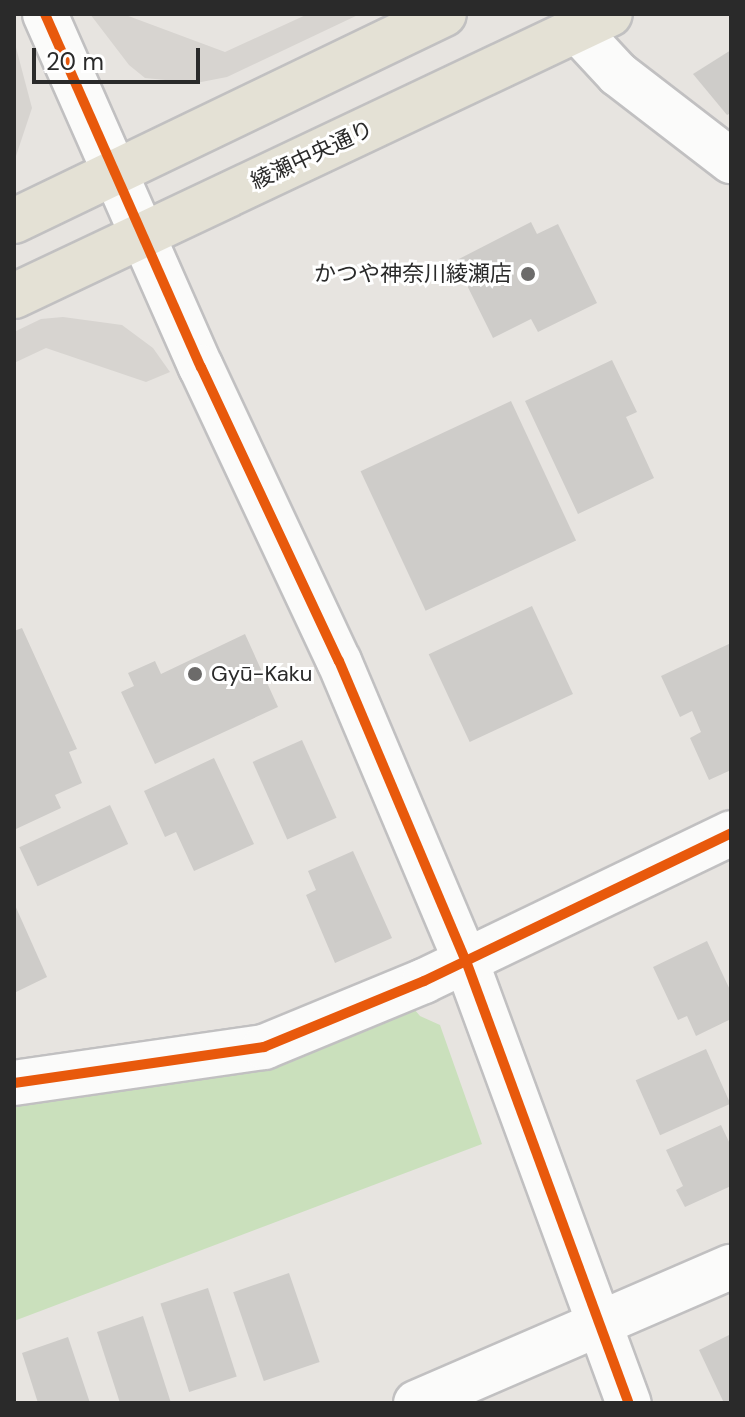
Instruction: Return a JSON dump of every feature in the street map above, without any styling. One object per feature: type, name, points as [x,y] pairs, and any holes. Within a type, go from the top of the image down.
[{"type":"main road","points":[[14,221],[444,14]]},
{"type":"main road","name":"綾瀬中央通り","points":[[14,296],[594,23]]},
{"type":"street","points":[[45,14],[339,661],[466,961],[629,1403]]},
{"type":"street","points":[[594,23],[618,74],[731,161]]},
{"type":"street","points":[[14,1083],[264,1047],[466,961],[731,833]]},
{"type":"street","points":[[416,1403],[731,1267]]},
{"type":"green space","points":[[409,1003],[420,1016],[440,1025],[482,1144],[14,1321],[14,1099]]},
{"type":"shaded area","points":[[90,14],[123,14],[225,52],[308,14],[360,14],[227,77],[196,83],[145,78],[129,65]]},
{"type":"shaded area","points":[[14,40],[32,108],[14,162]]},
{"type":"shaded area","points":[[63,317],[122,325],[153,348],[170,372],[146,382],[46,348],[14,363],[14,332],[41,319]]},
{"type":"building","points":[[731,50],[731,113],[727,115],[693,74]]},
{"type":"building","points":[[531,222],[537,234],[558,224],[597,303],[538,332],[531,319],[493,338],[455,261]]},
{"type":"building","points":[[612,360],[637,412],[626,417],[654,478],[578,514],[525,401]]},
{"type":"building","points":[[511,401],[576,541],[426,611],[361,471]]},
{"type":"building","points":[[532,606],[573,694],[470,742],[429,654]]},
{"type":"building","points":[[22,628],[77,749],[69,752],[82,783],[55,795],[61,808],[16,829],[14,631]]},
{"type":"building","points":[[245,634],[278,707],[155,764],[121,692],[134,686],[128,673],[155,661],[161,674]]},
{"type":"building","points":[[731,643],[731,770],[709,780],[690,738],[701,732],[692,711],[680,717],[661,676]]},
{"type":"building","points":[[302,740],[337,818],[287,840],[253,762]]},
{"type":"building","points":[[214,758],[254,844],[194,871],[176,832],[165,837],[144,791]]},
{"type":"building","points":[[110,805],[128,844],[38,886],[19,847]]},
{"type":"building","points":[[353,851],[392,938],[335,963],[306,895],[316,890],[308,871]]},
{"type":"building","points":[[14,903],[47,977],[14,993]]},
{"type":"building","points":[[707,941],[731,992],[731,1019],[696,1036],[687,1016],[678,1020],[653,967]]},
{"type":"building","points":[[706,1049],[730,1104],[660,1135],[636,1080]]},
{"type":"building","points":[[721,1125],[731,1146],[731,1186],[685,1207],[676,1190],[683,1186],[666,1150]]},
{"type":"building","points":[[289,1273],[320,1362],[264,1381],[233,1292]]},
{"type":"building","points":[[208,1288],[237,1376],[189,1392],[160,1303]]},
{"type":"building","points":[[143,1316],[171,1403],[120,1403],[97,1332]]},
{"type":"building","points":[[731,1334],[731,1403],[724,1403],[699,1350]]},
{"type":"building","points":[[68,1337],[90,1403],[38,1403],[22,1353]]},
{"type":"cycle path","points":[[45,14],[201,367],[339,661],[466,961],[629,1403]]},
{"type":"cycle path","points":[[14,1083],[264,1047],[424,981],[731,833]]},
{"type":"place","name":"かつや神奈川綾瀬店","points":[[528,274]]},
{"type":"place","name":"Gyū-Kaku","points":[[195,674]]}]
